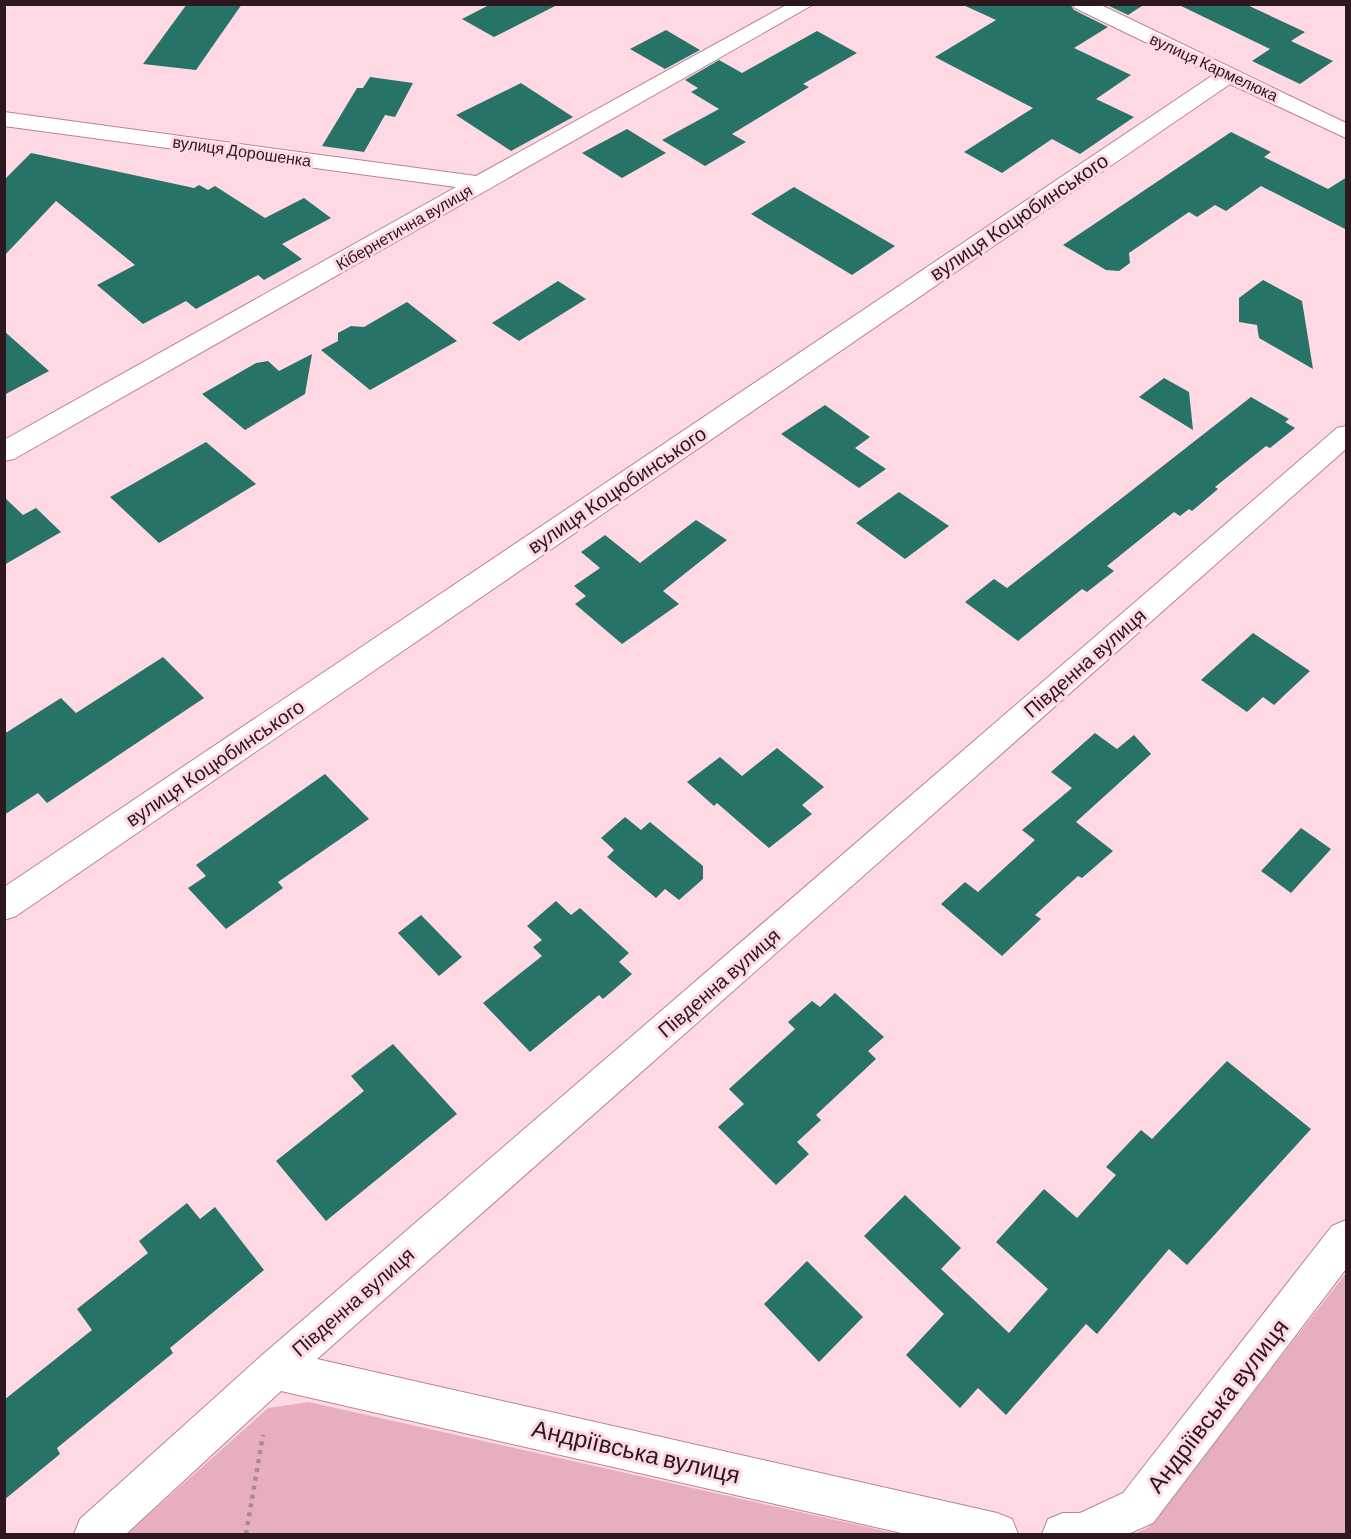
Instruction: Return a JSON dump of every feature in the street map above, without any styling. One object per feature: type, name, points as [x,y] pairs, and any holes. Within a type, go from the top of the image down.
[{"type":"street","name":"Кібернетична вулиця","points":[[4,452],[480,183],[804,4]]},
{"type":"street","name":"вулиця Кармелюка","points":[[1082,4],[1347,131]]},
{"type":"street","name":"вулиця Коцюбинського","points":[[4,906],[1230,74]]},
{"type":"street","name":"вулиця Дорошенка","points":[[4,119],[480,183]]},
{"type":"street","name":"Південна вулиця","points":[[95,1534],[275,1370],[1347,435]]},
{"type":"street","name":"Андріївська вулиця","points":[[1063,1534],[1082,1534],[1138,1508],[1347,1239]]},
{"type":"street","name":"Андріївська вулиця","points":[[275,1370],[997,1534]]},
{"type":"path","points":[[246,1534],[264,1429]]},
{"type":"shaded area","points":[[1346,1273],[1346,1534],[1134,1534],[1149,1527]]},
{"type":"shaded area","points":[[309,1402],[898,1534],[127,1534],[268,1408]]},
{"type":"building","points":[[187,4],[242,4],[196,70],[143,64]]},
{"type":"building","points":[[491,4],[559,4],[494,37],[462,19]]},
{"type":"building","points":[[961,4],[1070,4],[1074,10],[1108,27],[1074,48],[1131,75],[1096,99],[1134,117],[1080,154],[1052,139],[1002,173],[964,152],[1033,108],[935,57],[996,20]]},
{"type":"building","points":[[1105,4],[1145,4],[1128,15]]},
{"type":"building","points":[[1177,4],[1245,4],[1305,32],[1291,41],[1333,61],[1300,84],[1252,61],[1270,49]]},
{"type":"building","points":[[666,30],[700,50],[665,69],[630,49]]},
{"type":"building","points":[[817,31],[857,53],[803,84],[809,87],[732,134],[746,142],[705,166],[662,140],[719,109],[691,92],[698,88],[685,80],[719,60],[742,73]]},
{"type":"building","points":[[370,77],[413,83],[395,117],[385,115],[364,152],[322,146],[357,88],[363,88]]},
{"type":"building","points":[[521,83],[573,117],[511,151],[456,115]]},
{"type":"building","points":[[627,129],[666,153],[622,178],[582,153]]},
{"type":"building","points":[[1231,132],[1271,152],[1264,157],[1328,189],[1347,177],[1347,230],[1261,186],[1226,211],[1215,205],[1197,217],[1189,212],[1129,253],[1130,263],[1119,271],[1106,270],[1063,245]]},
{"type":"building","points":[[31,153],[194,188],[199,185],[208,190],[215,186],[265,218],[304,198],[331,218],[282,244],[302,259],[264,280],[258,275],[196,309],[186,301],[143,324],[97,285],[135,265],[56,201],[4,256],[4,180]]},
{"type":"building","points":[[794,187],[895,246],[852,275],[751,214]]},
{"type":"building","points":[[1263,280],[1302,301],[1313,369],[1259,338],[1257,325],[1239,322],[1239,298]]},
{"type":"building","points":[[558,281],[586,299],[519,341],[492,323]]},
{"type":"building","points":[[407,302],[457,341],[370,390],[321,350],[338,341],[338,333],[351,326],[364,327]]},
{"type":"building","points":[[4,331],[49,371],[4,395]]},
{"type":"building","points":[[312,354],[305,394],[245,430],[202,394],[256,363],[268,361],[279,371]]},
{"type":"building","points":[[1164,378],[1189,392],[1193,430],[1139,397]]},
{"type":"building","points":[[1251,397],[1289,419],[1285,422],[1295,428],[1270,448],[1266,446],[1215,487],[1218,489],[1192,511],[1189,509],[1180,516],[1174,512],[1107,566],[1114,571],[1087,592],[1082,589],[1018,641],[965,602],[994,579],[1007,588]]},
{"type":"building","points":[[825,405],[870,437],[855,448],[886,469],[859,488],[781,434]]},
{"type":"building","points":[[206,442],[256,484],[159,543],[110,497]]},
{"type":"building","points":[[899,492],[949,526],[905,559],[856,523]]},
{"type":"building","points":[[4,497],[23,515],[36,508],[61,532],[4,565]]},
{"type":"building","points":[[696,520],[727,540],[663,591],[679,604],[622,644],[575,604],[586,596],[574,586],[600,568],[581,552],[605,535],[640,563]]},
{"type":"building","points":[[1253,633],[1310,671],[1274,705],[1263,697],[1247,712],[1201,680]]},
{"type":"building","points":[[163,657],[204,698],[47,803],[38,793],[4,815],[4,734],[61,698],[76,713]]},
{"type":"building","points":[[1095,733],[1117,749],[1134,735],[1151,754],[1076,822],[1113,851],[1082,878],[1078,876],[1035,915],[1041,919],[1002,956],[941,904],[965,882],[978,892],[1035,840],[1022,830],[1072,788],[1051,772]]},
{"type":"building","points":[[777,748],[824,787],[802,805],[812,814],[769,848],[717,803],[714,806],[687,782],[720,757],[742,776]]},
{"type":"building","points":[[325,774],[369,819],[278,882],[283,888],[226,929],[188,888],[206,876],[196,865]]},
{"type":"building","points":[[625,817],[641,830],[650,822],[703,866],[703,879],[679,900],[665,889],[656,898],[607,857],[614,850],[601,838]]},
{"type":"building","points":[[1301,828],[1331,849],[1291,893],[1261,871]]},
{"type":"building","points":[[556,901],[571,915],[580,908],[629,953],[619,962],[632,974],[603,999],[599,995],[530,1052],[483,1003],[542,956],[533,947],[542,940],[527,926]]},
{"type":"building","points":[[421,915],[462,957],[439,976],[398,933]]},
{"type":"building","points":[[835,993],[884,1037],[868,1051],[876,1059],[816,1115],[821,1120],[797,1142],[809,1154],[776,1185],[718,1127],[744,1104],[729,1089],[795,1029],[788,1022],[812,1001],[820,1007]]},
{"type":"building","points":[[393,1044],[457,1114],[326,1221],[276,1161],[364,1091],[351,1076]]},
{"type":"building","points":[[1227,1061],[1311,1129],[1187,1265],[1169,1249],[1097,1334],[1086,1324],[1006,1415],[978,1388],[960,1408],[906,1355],[944,1314],[864,1236],[905,1195],[961,1248],[941,1269],[1009,1333],[1048,1289],[996,1242],[1044,1189],[1077,1218],[1116,1175],[1106,1167],[1141,1130],[1152,1139]]},
{"type":"building","points":[[187,1203],[200,1219],[215,1207],[264,1270],[170,1348],[173,1353],[57,1448],[60,1454],[4,1500],[4,1400],[92,1330],[77,1309],[148,1253],[139,1241]]},
{"type":"building","points":[[807,1261],[863,1317],[819,1362],[764,1304]]}]
